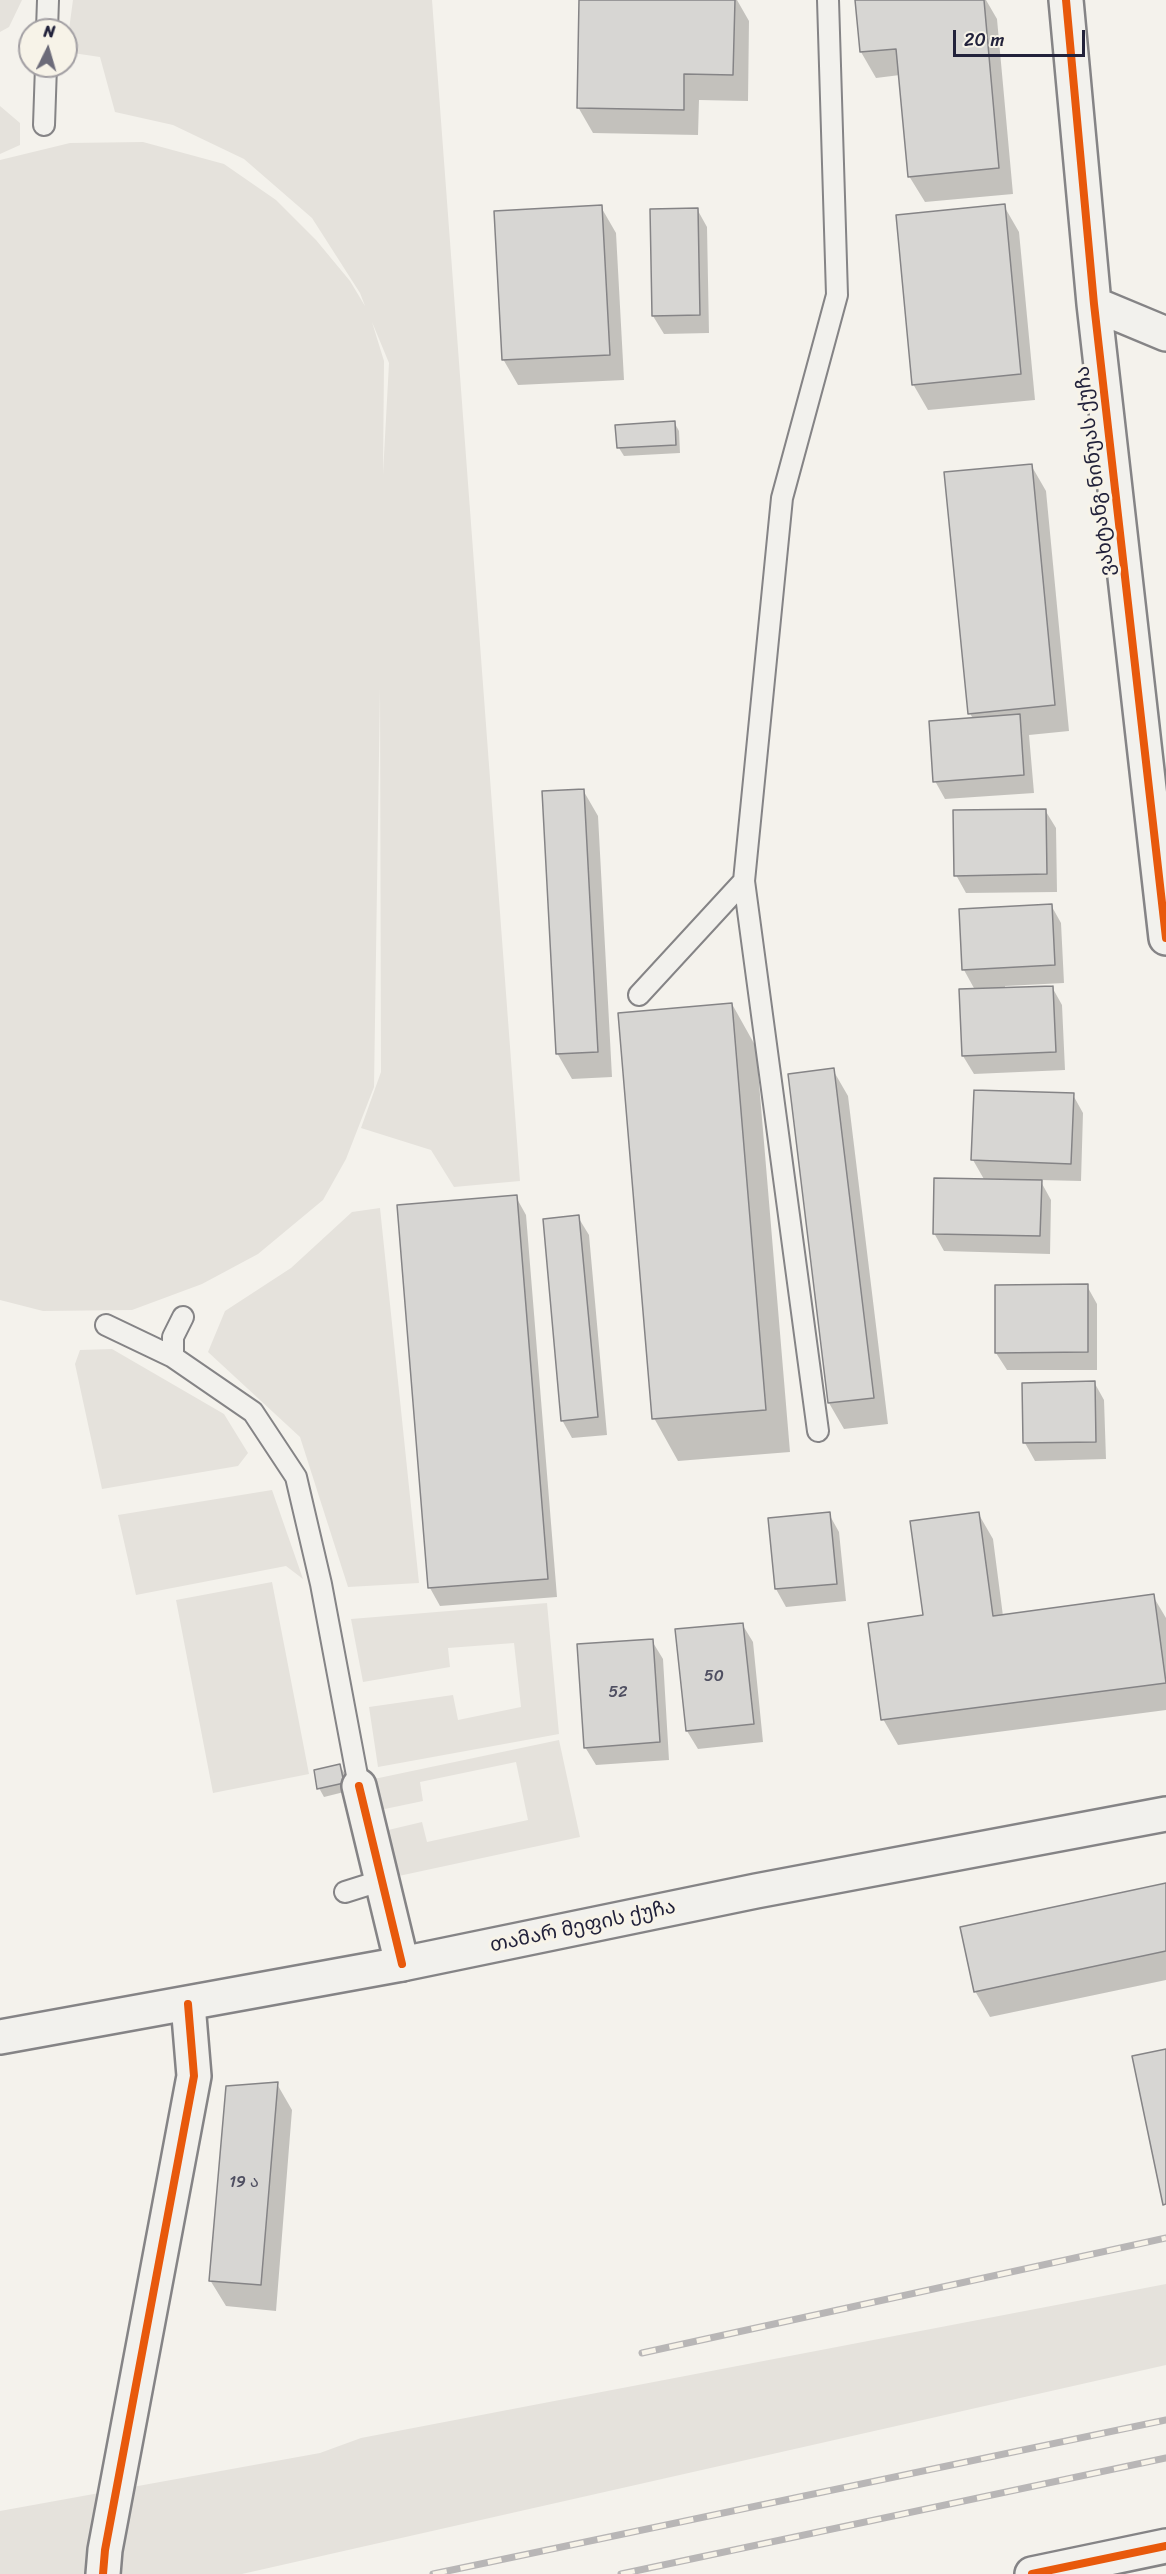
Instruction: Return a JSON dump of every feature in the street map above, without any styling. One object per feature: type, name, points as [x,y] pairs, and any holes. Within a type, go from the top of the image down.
[{"type":"street","name":"ვახტანგ ნინუას ქუჩა","points":[[1066,0],[1094,304],[1166,938]]},
{"type":"street","points":[[1094,304],[1166,334]]},
{"type":"street","points":[[359,1786],[402,1964]]},
{"type":"street","name":"თამარ მეფის ქუჩა","points":[[0,2037],[402,1964],[756,1891],[1166,1814]]},
{"type":"street","points":[[103,2574],[105,2550],[195,2076],[188,2004]]},
{"type":"street","points":[[1032,2574],[1166,2546]]},
{"type":"lane","points":[[47,18],[48,0]]},
{"type":"lane","points":[[818,1431],[744,881],[782,498],[837,295],[828,0]]},
{"type":"lane","points":[[44,125],[46,78]]},
{"type":"lane","points":[[639,994],[744,881]]},
{"type":"lane","points":[[173,1357],[173,1337],[183,1317]]},
{"type":"lane","points":[[106,1325],[173,1357],[253,1412],[296,1477],[321,1584],[359,1786]]},
{"type":"lane","points":[[345,1892],[383,1880]]},
{"type":"shaded area","points":[[0,0],[22,0],[9,27],[0,32]]},
{"type":"shaded area","points":[[73,0],[432,0],[520,1181],[454,1187],[431,1150],[361,1128],[381,1072],[380,688],[374,1087],[346,1159],[323,1200],[258,1254],[202,1284],[132,1310],[43,1311],[0,1300],[0,160],[70,143],[143,142],[224,164],[276,200],[316,240],[350,281],[365,306],[360,293],[312,218],[244,159],[173,125],[115,112],[100,57],[78,54],[78,18],[71,18]],"holes":[[[372,322],[389,363],[383,474],[384,361]]]},
{"type":"shaded area","points":[[0,106],[20,123],[20,145],[0,154]]},
{"type":"shaded area","points":[[380,1208],[419,1583],[348,1587],[300,1437],[208,1352],[225,1311],[291,1268],[352,1212]]},
{"type":"shaded area","points":[[112,1349],[224,1414],[248,1453],[238,1466],[102,1489],[75,1364],[80,1350]]},
{"type":"shaded area","points":[[272,1490],[303,1579],[286,1566],[136,1595],[118,1515]]},
{"type":"shaded area","points":[[272,1582],[309,1774],[213,1793],[176,1600]]},
{"type":"shaded area","points":[[547,1603],[559,1734],[378,1767],[369,1707],[453,1695],[458,1720],[521,1707],[514,1643],[448,1648],[450,1667],[363,1682],[351,1619]]},
{"type":"shaded area","points":[[559,1740],[580,1837],[394,1877],[384,1831],[422,1822],[427,1842],[528,1820],[516,1762],[420,1782],[423,1801],[380,1810],[374,1779]]},
{"type":"shaded area","points":[[1166,2284],[1166,2365],[242,2574],[0,2574],[0,2511],[320,2453],[361,2438]]},
{"type":"building","points":[[579,0],[735,0],[733,75],[684,74],[684,110],[577,108]]},
{"type":"building","points":[[855,0],[984,0],[999,168],[908,177],[896,49],[860,52]]},
{"type":"building","points":[[1005,204],[1021,374],[912,385],[896,215]]},
{"type":"building","points":[[602,205],[610,355],[502,360],[494,211]]},
{"type":"building","points":[[698,208],[700,315],[652,316],[650,209]]},
{"type":"building","points":[[675,421],[676,445],[617,448],[615,425]]},
{"type":"building","points":[[1032,464],[1055,705],[968,714],[944,472]]},
{"type":"building","points":[[1020,714],[1024,775],[933,782],[929,721]]},
{"type":"building","points":[[584,789],[598,1052],[556,1054],[542,791]]},
{"type":"building","points":[[1046,809],[1047,874],[954,876],[953,810]]},
{"type":"building","points":[[1052,904],[1055,965],[962,970],[959,909]]},
{"type":"building","points":[[1053,986],[1056,1052],[962,1056],[959,989]]},
{"type":"building","points":[[732,1003],[766,1410],[652,1419],[618,1013]]},
{"type":"building","points":[[834,1068],[874,1398],[828,1403],[788,1074]]},
{"type":"building","points":[[974,1090],[1074,1093],[1071,1164],[971,1160]]},
{"type":"building","points":[[934,1178],[1042,1180],[1040,1236],[933,1234]]},
{"type":"building","points":[[517,1195],[548,1579],[428,1588],[397,1205]]},
{"type":"building","points":[[579,1215],[598,1417],[561,1421],[543,1219]]},
{"type":"building","points":[[1088,1284],[1088,1352],[995,1353],[995,1285]]},
{"type":"building","points":[[1095,1381],[1096,1442],[1023,1443],[1022,1383]]},
{"type":"building","points":[[830,1512],[837,1584],[775,1589],[768,1518]]},
{"type":"building","points":[[979,1512],[993,1616],[1154,1594],[1166,1683],[881,1720],[868,1623],[923,1615],[910,1521]]},
{"type":"building","points":[[743,1623],[754,1724],[686,1731],[675,1629]]},
{"type":"building","points":[[653,1639],[660,1742],[584,1748],[577,1644]]},
{"type":"building","points":[[340,1764],[344,1783],[317,1789],[314,1770]]},
{"type":"building","points":[[1166,1883],[1166,1951],[974,1992],[960,1927]]},
{"type":"building","points":[[1166,2049],[1166,2204],[1163,2205],[1132,2056]]},
{"type":"building","points":[[278,2082],[261,2285],[209,2281],[226,2086]]},
{"type":"railway","points":[[642,2353],[1166,2238]]},
{"type":"railway","points":[[433,2574],[1166,2420]]},
{"type":"railway","points":[[621,2574],[1166,2458]]},
{"type":"cycle path","points":[[1066,0],[1094,304],[1166,938]]},
{"type":"cycle path","points":[[359,1786],[402,1964]]},
{"type":"cycle path","points":[[103,2574],[105,2550],[194,2076],[188,2004]]},
{"type":"cycle path","points":[[1032,2574],[1166,2546]]}]
